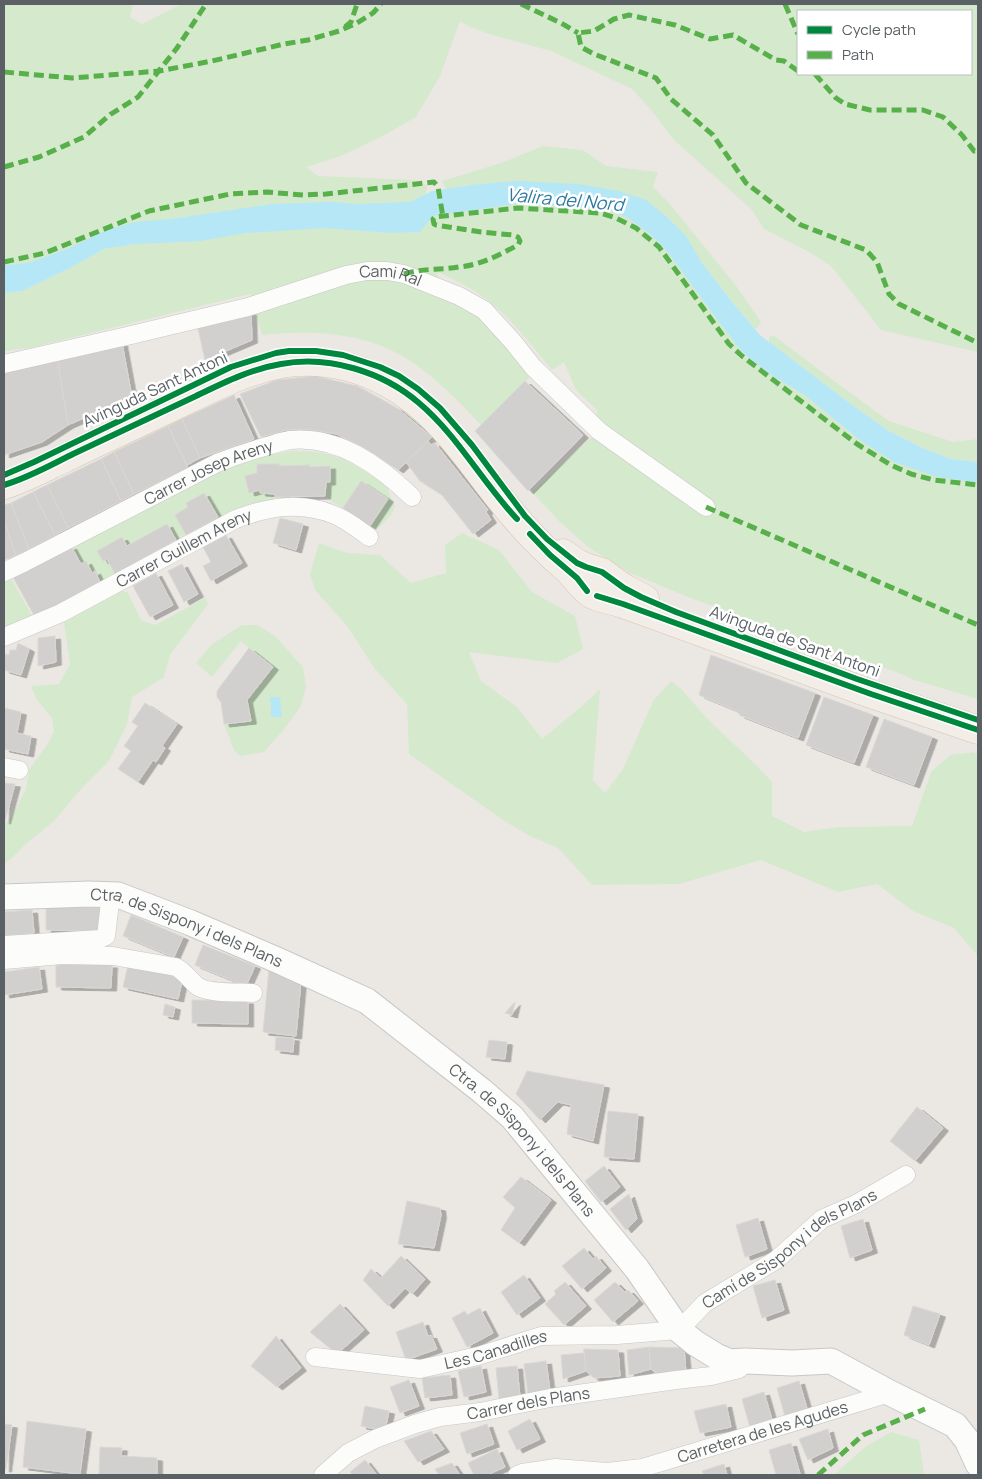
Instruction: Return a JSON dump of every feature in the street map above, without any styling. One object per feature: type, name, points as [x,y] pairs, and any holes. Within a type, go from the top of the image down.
[{"type":"main road","name":"Avinguda Sant Antoni","points":[[4,475],[231,367],[276,353],[289,351],[331,352],[356,358],[398,376],[418,389],[440,408],[525,516],[558,549],[577,563],[597,584]]},
{"type":"main road","name":"Avinguda Sant Antoni","points":[[4,485],[249,372],[295,362],[329,363],[362,371],[399,389],[418,403],[450,435],[514,516],[550,555],[577,578],[597,584]]},
{"type":"main road","name":"Avinguda de Sant Antoni","points":[[597,584],[641,598],[857,679],[978,720]]},
{"type":"main road","name":"Avinguda de Sant Antoni","points":[[597,584],[623,604],[907,707],[978,730]]},
{"type":"main road","name":"Ctra. de Sispony i dels Plans","points":[[4,897],[88,894],[118,896],[191,923],[367,1002],[482,1091],[512,1117],[636,1269],[678,1330],[695,1343],[730,1362],[792,1363],[832,1361],[890,1393],[955,1425],[967,1440],[978,1464]]},
{"type":"street","name":"Cami Ral","points":[[4,364],[248,307],[346,274],[367,271],[387,271],[404,274],[459,296],[484,310],[533,367],[599,431],[706,507]]},
{"type":"street","name":"Carrer Josep Areny","points":[[4,572],[216,463],[242,453],[290,440],[322,442],[352,452],[384,472],[412,497]]},
{"type":"street","name":"Carrer Guillem Areny","points":[[4,637],[61,613],[236,519],[258,511],[280,506],[307,507],[332,514],[369,536]]},
{"type":"street","points":[[4,945],[100,939],[106,936],[118,896]]},
{"type":"street","points":[[113,956],[118,896]]},
{"type":"street","points":[[4,960],[62,955],[113,956],[176,968],[183,971],[196,985],[205,990],[253,993]]},
{"type":"street","name":"Camí de Sispony i dels Plans","points":[[678,1330],[705,1303],[776,1260],[822,1219],[856,1204],[906,1175]]},
{"type":"street","name":"Les Canadilles","points":[[315,1357],[420,1369],[478,1356],[541,1336],[617,1335],[678,1330]]},
{"type":"street","name":"Carrer dels Plans","points":[[323,1475],[348,1453],[375,1439],[440,1417],[480,1412],[550,1398],[711,1376],[739,1368],[745,1361]]},
{"type":"street","name":"Carretera de les Agudes","points":[[517,1475],[556,1468],[607,1472],[642,1468],[890,1393]]},
{"type":"green space","points":[[4,4],[133,4],[130,17],[142,24],[181,4],[978,4],[978,352],[881,330],[831,266],[811,253],[764,229],[752,210],[674,140],[632,89],[551,51],[489,34],[460,21],[440,76],[416,117],[379,138],[341,156],[306,167],[318,176],[414,180],[427,185],[423,227],[433,216],[516,204],[574,206],[610,210],[628,218],[650,234],[666,250],[743,353],[770,374],[806,396],[861,441],[894,462],[978,482],[978,699],[914,680],[894,671],[847,656],[688,597],[630,573],[588,547],[560,522],[532,492],[595,434],[597,410],[576,390],[564,362],[552,370],[516,327],[492,304],[473,290],[438,272],[437,275],[447,286],[481,315],[532,375],[481,425],[445,388],[425,371],[404,357],[371,342],[317,333],[262,335],[250,294],[30,348],[4,351],[4,293],[22,291],[104,249],[135,244],[171,219],[67,249],[28,263],[4,265]]},
{"type":"green space","points":[[543,146],[583,150],[606,166],[658,172],[653,187],[670,204],[737,287],[761,322],[758,327],[755,329],[732,302],[702,263],[684,235],[668,218],[469,185],[446,189],[442,181],[504,162]]},
{"type":"green space","points":[[773,335],[889,421],[953,442],[978,439],[978,462],[951,459],[889,431],[769,342],[769,337]]},
{"type":"green space","points":[[290,451],[327,454],[346,460],[363,470],[388,487],[395,506],[392,514],[376,531],[370,526],[361,482],[343,508],[331,501],[325,496],[326,482],[330,482],[330,466],[309,467],[309,465],[279,466],[279,464],[257,464],[257,473],[245,477],[249,492],[260,490],[260,493],[275,494],[275,500],[245,506],[218,517],[204,493],[186,503],[188,507],[175,515],[186,535],[176,540],[167,524],[127,546],[122,537],[97,551],[103,561],[107,559],[115,574],[100,582],[95,572],[92,573],[86,562],[81,564],[71,546],[200,477],[261,457]]},
{"type":"green space","points":[[462,533],[499,550],[532,592],[575,616],[583,649],[557,663],[469,652],[481,681],[517,707],[542,739],[600,689],[593,780],[605,793],[623,769],[653,701],[671,681],[772,782],[772,816],[804,832],[838,827],[912,826],[931,772],[950,755],[973,752],[978,754],[978,956],[954,928],[913,911],[877,884],[838,892],[761,860],[679,884],[592,885],[558,848],[530,836],[503,820],[409,754],[407,704],[375,669],[347,626],[315,590],[310,574],[319,543],[347,553],[380,555],[411,583],[446,573],[445,545]]},
{"type":"green space","points":[[11,578],[33,618],[4,631],[4,581]]},
{"type":"green space","points":[[121,590],[128,593],[141,620],[155,625],[205,598],[208,604],[170,655],[164,677],[132,697],[127,724],[109,761],[81,789],[54,821],[4,864],[4,823],[11,818],[26,789],[29,770],[54,732],[52,718],[37,700],[31,686],[59,684],[70,664],[64,622],[104,596]]},
{"type":"green space","points":[[242,625],[257,625],[275,636],[303,667],[306,687],[301,706],[264,752],[240,756],[234,750],[224,724],[251,721],[247,700],[273,667],[241,641],[212,677],[196,663],[212,644]]},
{"type":"green space","points":[[891,1432],[919,1440],[924,1475],[834,1475],[865,1447]]},
{"type":"water","name":"Valira del Nord","points":[[517,181],[579,184],[619,191],[646,200],[686,236],[702,263],[760,335],[889,431],[951,459],[978,462],[978,482],[937,477],[894,462],[861,441],[806,396],[770,374],[743,353],[666,250],[650,234],[628,218],[610,210],[573,206],[516,204],[433,216],[420,232],[392,233],[324,228],[245,233],[201,241],[135,244],[104,249],[22,291],[4,293],[4,265],[28,263],[67,249],[109,229],[136,222],[171,219],[272,204],[410,202],[432,191]]},
{"type":"water","points":[[271,697],[280,697],[282,717],[271,717],[271,701],[269,700]]},
{"type":"building","points":[[251,312],[252,340],[205,360],[197,324]]},
{"type":"building","points":[[122,343],[132,397],[68,425],[57,357]]},
{"type":"building","points":[[57,357],[68,425],[42,442],[4,455],[4,369]]},
{"type":"building","points":[[315,376],[357,386],[398,409],[432,437],[398,470],[363,447],[337,434],[305,429],[286,430],[261,437],[240,394],[277,380]]},
{"type":"building","points":[[525,381],[583,435],[528,491],[475,431]]},
{"type":"building","points":[[234,395],[254,439],[200,458],[182,419]]},
{"type":"building","points":[[182,419],[200,458],[187,465],[168,426]]},
{"type":"building","points":[[168,426],[188,468],[134,494],[114,452]]},
{"type":"building","points":[[428,441],[431,445],[435,443],[488,510],[486,512],[491,520],[473,534],[442,495],[420,481],[406,462]]},
{"type":"building","points":[[114,452],[134,494],[121,501],[101,459]]},
{"type":"building","points":[[101,459],[121,501],[68,528],[47,485]]},
{"type":"building","points":[[257,464],[280,464],[279,466],[310,465],[309,467],[330,466],[330,482],[326,482],[325,496],[275,497],[275,494],[260,493],[260,490],[249,493],[245,476],[257,473]]},
{"type":"building","points":[[361,481],[388,499],[370,526],[343,508]]},
{"type":"building","points":[[47,485],[68,528],[55,535],[33,492]]},
{"type":"building","points":[[33,492],[55,535],[29,549],[11,503]]},
{"type":"building","points":[[204,493],[218,517],[186,535],[175,515],[188,507],[186,503]]},
{"type":"building","points":[[11,503],[29,549],[16,556],[4,521],[4,505]]},
{"type":"building","points":[[280,518],[303,524],[296,550],[273,543]]},
{"type":"building","points":[[4,521],[16,556],[4,560]]},
{"type":"building","points":[[167,524],[176,540],[115,574],[107,559],[103,561],[97,551],[122,537],[127,546]]},
{"type":"building","points":[[226,535],[242,563],[211,581],[203,566],[211,562],[203,547]]},
{"type":"building","points":[[71,546],[81,564],[86,561],[92,573],[95,571],[100,582],[35,617],[13,577]]},
{"type":"building","points":[[182,564],[198,594],[184,602],[168,571]]},
{"type":"building","points":[[156,573],[173,605],[150,617],[133,586]]},
{"type":"building","points":[[55,636],[56,662],[38,666],[38,638]]},
{"type":"building","points":[[18,643],[29,649],[21,675],[4,670],[4,654],[9,655],[10,650],[16,650]]},
{"type":"building","points":[[249,648],[273,667],[247,700],[251,721],[224,724],[221,702],[217,697],[217,691]]},
{"type":"building","points":[[711,655],[815,693],[798,738],[739,715],[740,712],[699,695]]},
{"type":"building","points":[[824,697],[873,715],[854,763],[806,745]]},
{"type":"building","points":[[145,703],[177,724],[162,746],[165,748],[156,762],[153,760],[138,782],[118,769],[131,751],[124,746],[138,726],[132,722]]},
{"type":"building","points":[[4,708],[21,712],[17,733],[31,736],[28,754],[4,749]]},
{"type":"building","points":[[884,719],[932,737],[914,785],[866,767]]},
{"type":"building","points":[[4,783],[15,784],[5,821],[4,821]]},
{"type":"building","points":[[46,907],[102,908],[102,931],[46,930]]},
{"type":"building","points":[[32,910],[34,933],[4,936],[4,912]]},
{"type":"building","points":[[131,915],[183,937],[174,957],[123,936]]},
{"type":"building","points":[[203,945],[255,966],[246,986],[195,965]]},
{"type":"building","points":[[56,964],[112,965],[111,988],[56,987]]},
{"type":"building","points":[[128,965],[183,977],[178,999],[123,987]]},
{"type":"building","points":[[39,967],[42,989],[4,995],[4,972]]},
{"type":"building","points":[[269,969],[301,981],[296,1036],[263,1032]]},
{"type":"building","points":[[192,1000],[248,1001],[248,1024],[192,1023]]},
{"type":"building","points":[[515,1002],[512,1015],[505,1013]]},
{"type":"building","points":[[165,1004],[175,1007],[173,1017],[163,1015]]},
{"type":"building","points":[[276,1037],[294,1038],[293,1052],[275,1050]]},
{"type":"building","points":[[489,1040],[507,1042],[505,1059],[486,1057]]},
{"type":"building","points":[[527,1071],[604,1085],[593,1141],[567,1134],[571,1105],[558,1102],[540,1120],[516,1094]]},
{"type":"building","points":[[917,1107],[943,1128],[915,1161],[890,1141]]},
{"type":"building","points":[[608,1111],[638,1114],[634,1159],[604,1157]]},
{"type":"building","points":[[604,1166],[620,1187],[601,1202],[585,1181]]},
{"type":"building","points":[[521,1177],[551,1200],[519,1243],[501,1230],[515,1208],[503,1197]]},
{"type":"building","points":[[629,1194],[637,1219],[626,1230],[610,1209]]},
{"type":"building","points":[[407,1201],[440,1208],[441,1215],[434,1248],[398,1244]]},
{"type":"building","points":[[758,1218],[767,1249],[745,1257],[736,1225]]},
{"type":"building","points":[[863,1219],[872,1250],[850,1258],[841,1226]]},
{"type":"building","points":[[584,1248],[593,1259],[596,1256],[606,1268],[582,1289],[562,1266]]},
{"type":"building","points":[[401,1256],[425,1279],[412,1294],[405,1288],[388,1306],[363,1280],[371,1269],[381,1278]]},
{"type":"building","points":[[524,1275],[540,1298],[517,1315],[501,1292]]},
{"type":"building","points":[[775,1280],[784,1310],[762,1318],[753,1286]]},
{"type":"building","points":[[565,1282],[586,1306],[564,1325],[545,1304],[556,1294],[554,1291]]},
{"type":"building","points":[[615,1282],[625,1292],[628,1290],[638,1301],[613,1322],[594,1300]]},
{"type":"building","points":[[340,1304],[364,1330],[337,1354],[310,1332]]},
{"type":"building","points":[[913,1306],[940,1314],[929,1345],[904,1335]]},
{"type":"building","points":[[480,1308],[493,1333],[467,1347],[452,1318],[465,1311],[467,1315]]},
{"type":"building","points":[[423,1322],[428,1336],[431,1335],[437,1349],[406,1360],[396,1332]]},
{"type":"building","points":[[276,1336],[301,1368],[277,1387],[251,1366]]},
{"type":"building","points":[[649,1347],[651,1369],[629,1375],[627,1350]]},
{"type":"building","points":[[649,1347],[684,1348],[686,1373],[660,1376],[651,1369]]},
{"type":"building","points":[[584,1349],[586,1371],[563,1379],[561,1355],[584,1353]]},
{"type":"building","points":[[584,1349],[618,1350],[620,1376],[594,1378],[586,1371]]},
{"type":"building","points":[[546,1361],[550,1391],[528,1394],[524,1364]]},
{"type":"building","points":[[481,1366],[486,1392],[464,1397],[458,1371]]},
{"type":"building","points":[[517,1366],[520,1397],[499,1399],[496,1368]]},
{"type":"building","points":[[450,1375],[452,1395],[425,1398],[422,1378]]},
{"type":"building","points":[[409,1380],[419,1406],[400,1413],[390,1387]]},
{"type":"building","points":[[799,1381],[808,1412],[786,1420],[777,1388]]},
{"type":"building","points":[[764,1392],[773,1423],[751,1431],[742,1399]]},
{"type":"building","points":[[726,1404],[731,1427],[700,1433],[694,1411]]},
{"type":"building","points":[[365,1406],[389,1411],[385,1431],[361,1426]]},
{"type":"building","points":[[530,1419],[540,1439],[517,1450],[508,1431]]},
{"type":"building","points":[[27,1421],[86,1429],[80,1474],[23,1467]]},
{"type":"building","points":[[4,1424],[12,1425],[6,1469],[4,1469]]},
{"type":"building","points":[[487,1424],[494,1444],[467,1454],[460,1433]]},
{"type":"building","points":[[828,1429],[833,1448],[808,1460],[799,1439]]},
{"type":"building","points":[[431,1431],[444,1449],[418,1462],[404,1441]]},
{"type":"building","points":[[791,1443],[800,1474],[776,1475],[769,1450]]},
{"type":"building","points":[[100,1447],[122,1448],[121,1456],[157,1458],[157,1475],[99,1475]]},
{"type":"building","points":[[497,1449],[505,1467],[487,1475],[474,1475],[468,1463]]},
{"type":"building","points":[[365,1460],[377,1475],[353,1475],[350,1472]]},
{"type":"building","points":[[452,1463],[460,1475],[439,1475],[435,1469]]},
{"type":"building","points":[[724,1464],[727,1475],[704,1475],[702,1471]]},
{"type":"marked path","points":[[4,167],[39,157],[84,137],[111,114],[138,97],[177,48],[206,4]]},
{"type":"marked path","points":[[345,27],[351,22],[357,4]]},
{"type":"marked path","points":[[4,72],[72,78],[159,71],[308,40],[339,31],[373,13],[381,4]]},
{"type":"marked path","points":[[521,4],[578,33]]},
{"type":"marked path","points":[[785,4],[797,32]]},
{"type":"marked path","points":[[797,70],[784,61],[776,60],[733,35],[710,39],[675,25],[629,15],[614,19],[594,31],[578,33],[581,47],[594,54],[656,78],[671,99],[713,135],[746,183],[801,225],[866,250],[877,262],[889,294],[899,304],[976,342],[978,341]]},
{"type":"marked path","points":[[816,75],[836,98],[845,104],[870,110],[923,110],[943,117],[962,135],[974,151],[978,151]]},
{"type":"marked path","points":[[4,262],[45,253],[149,211],[230,194],[267,192],[303,195],[326,194],[434,182],[438,187],[443,217]]},
{"type":"marked path","points":[[404,274],[475,264],[518,245],[520,241],[518,237],[513,235],[436,225],[433,219],[435,217],[518,208],[600,213],[616,218],[636,228],[659,247],[729,344],[857,444],[891,465],[911,474],[934,480],[978,485]]},
{"type":"marked path","points":[[706,507],[978,625]]},
{"type":"marked path","points":[[818,1475],[863,1435],[925,1409]]},
{"type":"cycle path","points":[[4,475],[231,367],[276,353],[289,351],[316,351],[343,355],[380,367],[399,376],[440,408],[472,445],[525,516],[547,539],[577,563],[602,572],[624,588],[676,612],[857,679],[978,720]]},
{"type":"cycle path","points":[[4,485],[31,475],[237,377],[281,364],[318,362],[354,368],[372,375],[405,392],[419,403],[458,444],[492,490],[517,519]]},
{"type":"cycle path","points":[[530,534],[550,555],[577,578],[587,591]]},
{"type":"cycle path","points":[[597,596],[871,694],[978,730]]}]
